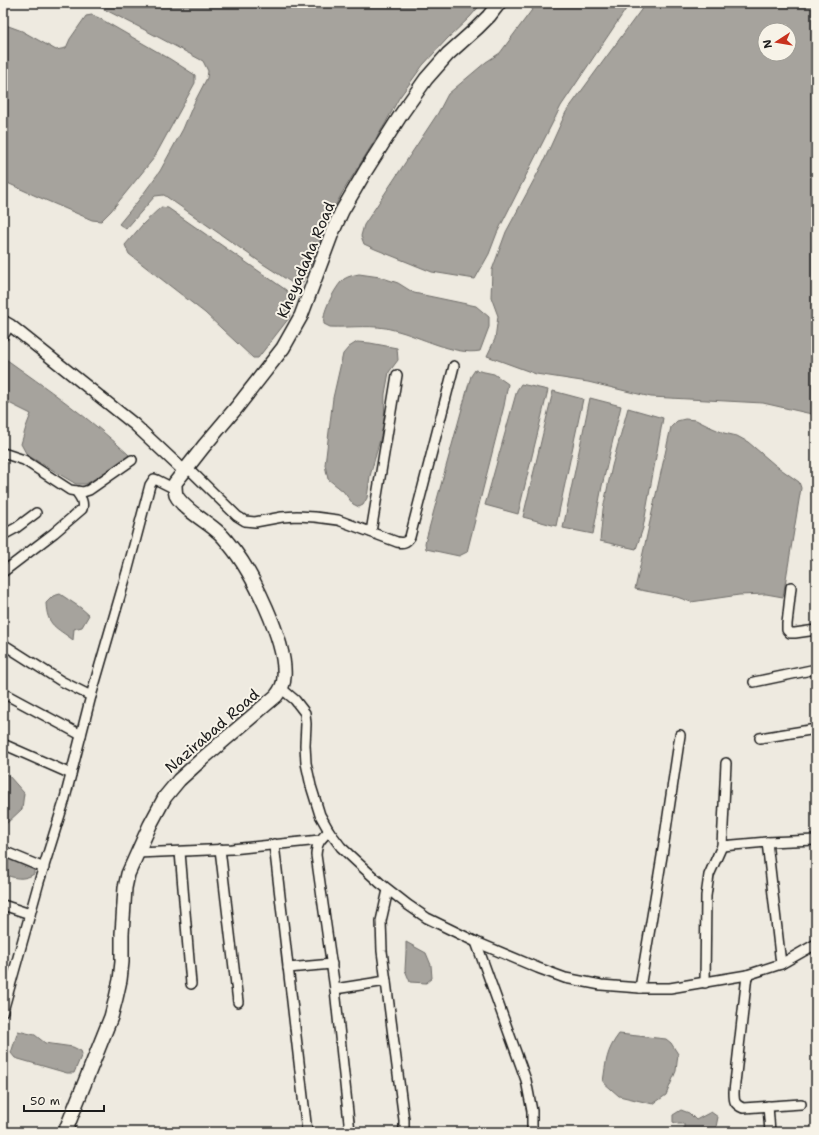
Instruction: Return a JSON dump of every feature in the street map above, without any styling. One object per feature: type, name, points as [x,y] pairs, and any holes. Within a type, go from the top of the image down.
[{"type":"main road","name":"Kheyadaha Road","points":[[180,477],[283,348],[301,316],[332,233],[342,211],[402,113],[426,79],[448,54],[477,28],[499,3]]},
{"type":"main road","name":"Nazirabad Road","points":[[67,1132],[111,1017],[120,980],[122,962],[125,888],[128,874],[150,825],[165,797],[179,780],[276,696],[282,689],[284,678],[284,661],[280,644],[259,593],[241,560],[231,546],[218,531],[196,515],[181,501],[176,494],[180,477]]},
{"type":"street","points":[[3,336],[6,323],[134,424],[180,477],[245,521],[255,522],[297,516],[338,520],[397,542],[404,543],[408,541],[410,537],[454,366]]},
{"type":"street","points":[[371,532],[397,375]]},
{"type":"street","points":[[3,453],[24,460],[70,490],[83,492],[90,490],[132,460]]},
{"type":"street","points":[[3,1011],[30,914],[64,802],[91,696],[127,572],[150,485],[154,479],[180,477]]},
{"type":"street","points":[[3,572],[54,533],[82,509],[82,499],[76,491]]},
{"type":"street","points":[[3,535],[16,528],[36,513]]},
{"type":"street","points":[[790,587],[787,630],[790,633],[795,633],[816,630]]},
{"type":"street","points":[[3,644],[61,681],[91,696]]},
{"type":"street","points":[[754,682],[816,669]]},
{"type":"street","points":[[282,689],[295,700],[305,714],[306,763],[320,815],[329,832],[341,847],[357,862],[388,890],[408,905],[427,918],[476,942],[565,978],[601,985],[640,988],[670,988],[747,975],[781,964],[816,944]]},
{"type":"street","points":[[3,693],[81,735]]},
{"type":"street","points":[[760,738],[816,729]]},
{"type":"street","points":[[640,988],[680,735]]},
{"type":"street","points":[[3,744],[71,774]]},
{"type":"street","points":[[705,983],[706,887],[709,875],[722,846],[726,763]]},
{"type":"street","points":[[329,832],[320,840],[316,855],[332,964],[350,1132]]},
{"type":"street","points":[[137,853],[180,852],[320,840]]},
{"type":"street","points":[[722,846],[816,840]]},
{"type":"street","points":[[767,842],[781,964]]},
{"type":"street","points":[[274,844],[307,1132]]},
{"type":"street","points":[[220,849],[238,1002]]},
{"type":"street","points":[[3,851],[44,868]]},
{"type":"street","points":[[180,852],[191,984]]},
{"type":"street","points":[[388,890],[381,921],[382,951],[404,1120],[404,1132]]},
{"type":"street","points":[[3,905],[30,914]]},
{"type":"street","points":[[476,942],[526,1080],[532,1111],[532,1132]]},
{"type":"street","points":[[288,968],[332,964]]},
{"type":"street","points":[[747,975],[734,1101],[743,1108],[802,1104]]},
{"type":"street","points":[[335,989],[386,981]]},
{"type":"street","points":[[768,1106],[770,1132]]},
{"type":"shaded area","points":[[97,3],[482,3],[423,65],[399,98],[385,124],[342,193],[326,224],[315,256],[300,288],[164,195],[155,196],[126,229],[119,224],[160,171],[183,129],[207,78],[208,71],[203,61],[96,5]]},
{"type":"shaded area","points":[[537,3],[630,3],[561,106],[497,233],[489,254],[475,279],[432,272],[364,244],[361,236],[364,225],[438,113],[448,94],[486,62],[500,53]]},
{"type":"shaded area","points":[[646,3],[816,3],[816,415],[763,403],[651,397],[588,382],[536,374],[487,356],[495,339],[498,316],[491,297],[492,270],[506,232],[542,165],[566,112]]},
{"type":"shaded area","points":[[92,15],[170,59],[195,75],[195,83],[154,158],[111,211],[101,221],[92,220],[3,181],[3,24],[22,31],[56,50],[66,48],[70,39],[86,16]]},
{"type":"shaded area","points":[[161,207],[168,208],[286,290],[294,301],[289,318],[258,358],[253,358],[205,313],[129,254],[125,245],[143,224]]},
{"type":"shaded area","points":[[359,274],[380,277],[398,283],[414,293],[476,306],[489,317],[489,327],[480,351],[459,351],[387,328],[330,327],[324,324],[326,308],[338,286],[344,279]]},
{"type":"shaded area","points":[[357,342],[397,348],[398,360],[389,372],[385,394],[384,425],[370,476],[367,498],[363,505],[359,507],[353,504],[343,491],[328,479],[325,465],[333,398],[343,354],[349,347]]},
{"type":"shaded area","points":[[3,357],[83,416],[129,455],[123,462],[86,484],[76,484],[27,455],[21,444],[31,414],[3,400]]},
{"type":"shaded area","points":[[475,370],[494,374],[508,384],[504,406],[467,552],[459,556],[426,549],[425,543],[471,376]]},
{"type":"shaded area","points":[[521,384],[548,390],[518,514],[485,505],[517,390]]},
{"type":"shaded area","points":[[553,391],[583,399],[556,526],[523,517]]},
{"type":"shaded area","points":[[590,398],[621,406],[602,486],[593,534],[563,528]]},
{"type":"shaded area","points":[[628,408],[663,418],[643,528],[636,549],[600,541],[603,509],[612,466]]},
{"type":"shaded area","points":[[685,419],[696,420],[724,433],[737,436],[748,442],[775,465],[799,482],[801,488],[783,597],[766,594],[739,595],[691,602],[677,597],[635,589],[671,427],[677,421]]},
{"type":"shaded area","points":[[60,594],[89,615],[82,627],[74,629],[73,640],[57,629],[48,617],[46,603],[53,596]]},
{"type":"shaded area","points":[[3,772],[9,776],[24,793],[22,809],[6,824],[3,822]]},
{"type":"shaded area","points":[[3,853],[34,866],[34,874],[26,878],[15,878],[3,874]]},
{"type":"shaded area","points":[[406,942],[426,953],[431,965],[432,978],[426,983],[410,982],[405,970]]},
{"type":"shaded area","points":[[18,1031],[35,1035],[45,1043],[73,1047],[81,1051],[82,1054],[74,1073],[67,1073],[15,1058],[11,1053]]},
{"type":"shaded area","points":[[619,1034],[666,1039],[671,1043],[678,1054],[676,1071],[666,1095],[653,1104],[619,1096],[603,1082],[609,1051]]},
{"type":"shaded area","points":[[681,1110],[689,1113],[696,1120],[711,1112],[718,1117],[715,1132],[684,1132],[684,1124],[673,1122],[673,1115]]}]
